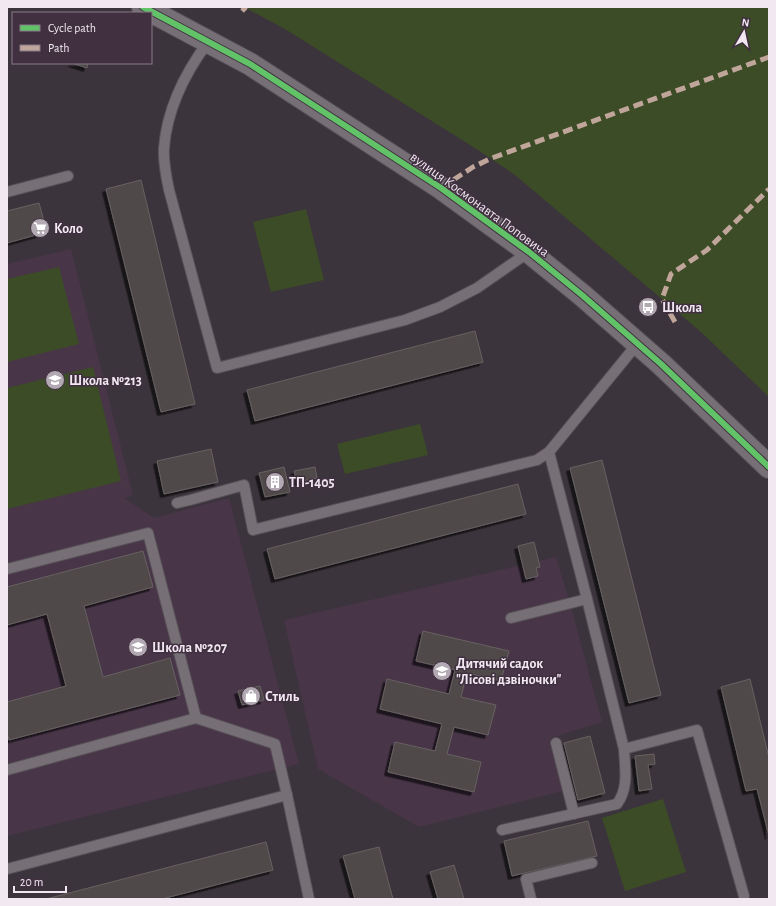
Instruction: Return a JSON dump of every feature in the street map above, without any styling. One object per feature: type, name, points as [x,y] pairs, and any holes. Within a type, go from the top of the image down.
[{"type":"street","name":"вулиця Космонавта Поповича","points":[[143,7],[250,64],[441,188],[529,252],[638,343],[769,466]]},
{"type":"lane","points":[[208,42],[195,60],[177,96],[170,117],[164,148],[164,169],[217,368],[405,320],[440,307],[477,288],[529,252]]},
{"type":"lane","points":[[7,192],[68,176]]},
{"type":"lane","points":[[177,503],[244,485],[254,530],[536,460],[549,452],[638,343]]},
{"type":"lane","points":[[502,830],[617,804],[624,791],[624,749],[549,452]]},
{"type":"lane","points":[[7,569],[148,533],[196,718]]},
{"type":"lane","points":[[511,618],[587,599]]},
{"type":"lane","points":[[7,770],[196,718],[275,744],[309,899]]},
{"type":"lane","points":[[624,749],[697,730],[744,896]]},
{"type":"lane","points":[[556,743],[574,814]]},
{"type":"lane","points":[[7,869],[287,795]]},
{"type":"lane","points":[[531,899],[526,879],[592,863]]},
{"type":"shaded area","name":"Школа №207","points":[[71,249],[133,495],[124,498],[154,518],[229,498],[299,764],[7,836],[7,264]]},
{"type":"shaded area","name":"Дитячий садок \"Лісові дзвіночки\"","points":[[556,557],[602,722],[551,738],[567,790],[419,827],[318,769],[284,620]]},
{"type":"green space","points":[[244,7],[769,7],[769,397],[701,332],[515,175],[478,150],[285,29]]},
{"type":"green space","points":[[306,209],[324,280],[271,292],[253,222]]},
{"type":"green space","points":[[59,267],[79,344],[7,362],[7,279]]},
{"type":"green space","points":[[93,367],[121,481],[7,509],[7,388]]},
{"type":"green space","points":[[420,424],[428,455],[345,474],[337,444]]},
{"type":"green space","points":[[663,799],[686,872],[625,891],[602,818]]},
{"type":"building","points":[[75,64],[88,64],[87,68]]},
{"type":"building","points":[[141,180],[195,404],[161,412],[106,189]]},
{"type":"building","points":[[39,203],[47,232],[7,243],[7,211]]},
{"type":"building","points":[[475,331],[483,362],[255,421],[247,390]]},
{"type":"building","points":[[211,449],[218,482],[164,494],[157,461]]},
{"type":"building","points":[[602,460],[661,695],[629,703],[570,468]]},
{"type":"building","name":"ТП-1405","points":[[284,467],[290,492],[265,497],[259,473]]},
{"type":"building","points":[[315,467],[317,478],[297,482],[294,471]]},
{"type":"building","points":[[518,484],[526,514],[275,579],[267,549]]},
{"type":"building","points":[[534,542],[540,567],[536,568],[538,576],[526,579],[518,546]]},
{"type":"building","points":[[143,551],[153,587],[84,606],[103,677],[170,658],[180,695],[9,740],[7,733],[7,702],[66,686],[47,614],[7,625],[7,587]]},
{"type":"building","points":[[423,631],[509,651],[501,681],[467,673],[461,697],[496,705],[488,735],[454,727],[447,754],[481,762],[474,792],[388,772],[395,742],[435,751],[442,724],[380,709],[387,679],[449,694],[455,670],[416,661]]},
{"type":"building","points":[[750,679],[769,758],[769,836],[757,789],[746,791],[721,687]]},
{"type":"building","name":"Стиль","points":[[260,686],[264,700],[242,705],[238,691]]},
{"type":"building","points":[[590,736],[605,793],[578,800],[564,743]]},
{"type":"building","points":[[654,754],[655,764],[648,765],[652,789],[639,791],[635,756]]},
{"type":"building","points":[[588,821],[597,856],[512,876],[504,841]]},
{"type":"building","points":[[266,842],[273,870],[162,899],[46,899]]},
{"type":"building","points":[[379,847],[393,899],[355,899],[343,856]]},
{"type":"building","points":[[454,865],[464,899],[438,899],[430,872]]},
{"type":"marked path","points":[[242,11],[246,7]]},
{"type":"marked path","points":[[441,188],[473,167],[492,158],[769,57]]},
{"type":"marked path","points":[[675,322],[662,299],[671,274],[707,250],[769,189]]},
{"type":"cycle path","points":[[143,7],[250,64],[441,188],[529,252],[582,295],[661,364],[769,467]]},
{"type":"place","name":"Коло","points":[[40,228]]},
{"type":"place","name":"Школа","points":[[648,307]]},
{"type":"place","name":"Школа №213","points":[[55,380]]},
{"type":"place","name":"ТП-1405","points":[[275,482]]},
{"type":"place","name":"Школа №207","points":[[138,647]]},
{"type":"place","name":"Дитячий садок \"Лісові дзвіночки\"","points":[[442,671]]},
{"type":"place","name":"Стиль","points":[[251,696]]}]
